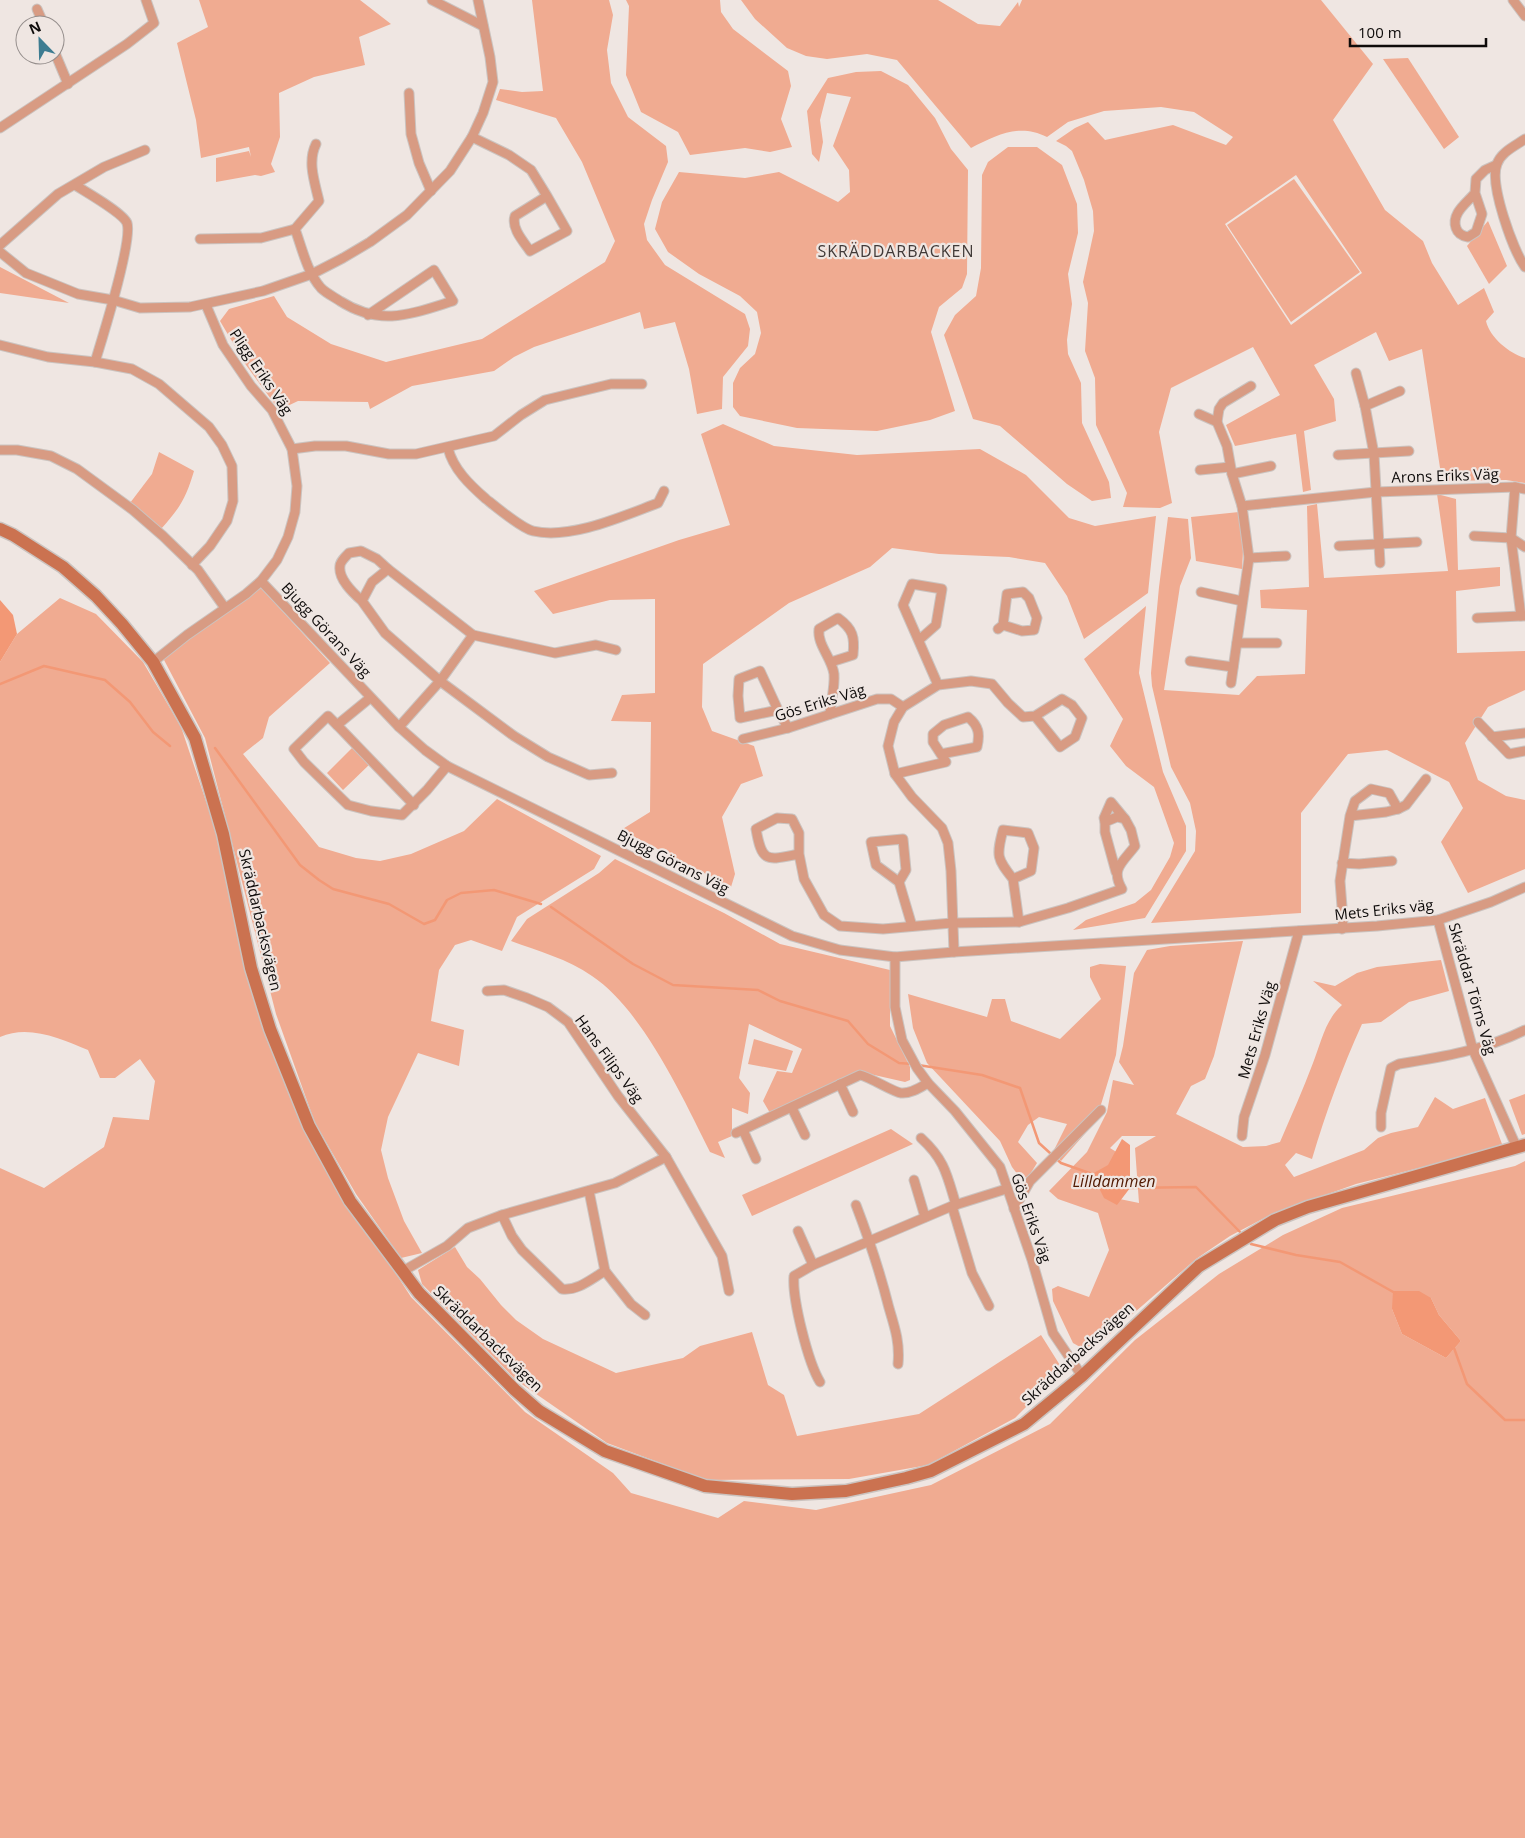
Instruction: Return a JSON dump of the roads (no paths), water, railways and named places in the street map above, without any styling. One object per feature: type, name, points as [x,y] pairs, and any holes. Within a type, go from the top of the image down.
[{"type":"street","points":[[0,128],[127,44],[154,22],[146,0]]},
{"type":"street","points":[[432,0],[483,26]]},
{"type":"street","points":[[0,252],[26,273],[78,294],[113,300],[140,308],[206,305],[263,291],[312,274],[343,258],[370,242],[407,214],[450,171],[472,137],[483,113],[493,82],[478,0]]},
{"type":"street","points":[[1513,0],[1525,16]]},
{"type":"street","points":[[37,9],[40,15]]},
{"type":"street","points":[[60,65],[68,84]]},
{"type":"street","points":[[409,92],[411,134],[419,162],[431,191]]},
{"type":"street","points":[[472,137],[509,155],[531,170],[547,196],[567,231],[530,251],[513,222],[515,216],[547,196]]},
{"type":"street","points":[[1475,193],[1476,179],[1485,170],[1496,165],[1504,154],[1525,139]]},
{"type":"street","points":[[200,239],[261,238],[295,229],[319,201],[311,162],[312,151],[316,144]]},
{"type":"street","points":[[0,245],[58,194],[104,167],[145,150]]},
{"type":"street","points":[[1496,165],[1495,174],[1504,219],[1518,257],[1525,267]]},
{"type":"street","points":[[75,185],[118,212],[127,223],[128,234],[113,300],[95,362]]},
{"type":"street","points":[[295,229],[312,274],[322,288],[352,309],[368,315],[398,316],[453,301],[434,270],[368,315]]},
{"type":"street","name":"Pligg Eriks Väg","points":[[153,662],[261,581],[277,560],[288,537],[294,512],[296,486],[292,449],[272,410],[252,386],[223,345],[206,305]]},
{"type":"street","points":[[0,345],[48,357],[95,362],[132,369],[159,384],[209,427],[222,445],[232,466],[233,501],[227,521],[210,546],[192,565]]},
{"type":"street","name":"Arons Eriks Väg","points":[[1356,373],[1365,406],[1374,454],[1380,563]]},
{"type":"street","points":[[292,449],[315,446],[346,446],[389,454],[416,454],[494,436],[521,415],[545,400],[611,384],[642,384]]},
{"type":"street","points":[[1231,683],[1249,558],[1242,506],[1226,446],[1216,422],[1219,409],[1223,403],[1251,386]]},
{"type":"street","points":[[1365,406],[1400,391]]},
{"type":"street","points":[[1199,414],[1216,422]]},
{"type":"street","points":[[448,448],[451,458],[469,484],[501,512],[532,531],[568,533],[658,503],[664,491]]},
{"type":"street","points":[[0,450],[17,450],[51,456],[77,468],[133,510],[163,536],[192,565],[226,608]]},
{"type":"street","name":"Arons Eriks Väg","points":[[1338,455],[1409,451]]},
{"type":"street","points":[[1200,470],[1231,470],[1271,466]]},
{"type":"street","name":"Arons Eriks Väg","points":[[1478,618],[1523,616],[1511,538],[1515,487]]},
{"type":"street","name":"Arons Eriks Väg","points":[[1242,506],[1376,492],[1515,487],[1525,489]]},
{"type":"street","name":"Skräddarbacksvägen","points":[[0,529],[13,535],[63,567],[109,610],[153,662],[195,738],[224,834],[251,968],[270,1028],[309,1126],[350,1200],[419,1293],[515,1390],[539,1411],[605,1451],[705,1486],[792,1494],[846,1491],[931,1471],[1024,1424],[1082,1376],[1199,1266],[1275,1220],[1308,1207],[1368,1189],[1521,1147]]},
{"type":"street","points":[[1474,536],[1511,538],[1525,547]]},
{"type":"street","points":[[1339,546],[1418,542]]},
{"type":"street","points":[[612,773],[589,775],[548,757],[514,736],[440,680],[385,633],[362,600],[354,593],[340,574],[340,564],[348,553],[361,551],[377,559],[474,635],[556,653],[596,645],[616,650]]},
{"type":"street","points":[[1249,558],[1286,556]]},
{"type":"street","points":[[362,600],[372,582],[388,569]]},
{"type":"street","name":"Bjugg Görans Väg","points":[[261,581],[399,727],[447,766],[792,936],[840,950],[895,957]]},
{"type":"street","points":[[918,640],[936,625],[942,589],[912,584],[903,605],[918,640],[938,685]]},
{"type":"street","points":[[1022,592],[1028,598],[1037,618],[1034,630],[1022,631],[1001,627],[1007,594],[1022,592]]},
{"type":"street","points":[[1201,592],[1242,601]]},
{"type":"street","name":"Gös Eriks Väg","points":[[830,714],[834,674],[831,662],[818,636],[819,629],[838,618],[848,625],[855,640],[853,655],[831,662]]},
{"type":"street","points":[[399,727],[440,680],[474,635]]},
{"type":"street","points":[[1238,643],[1277,643]]},
{"type":"street","points":[[1190,661],[1233,667]]},
{"type":"street","name":"Gös Eriks Väg","points":[[778,710],[740,718],[738,679],[760,671],[788,728]]},
{"type":"street","points":[[954,952],[948,843],[942,828],[912,797],[895,774],[888,746],[894,722],[904,707],[938,685],[971,680],[992,684],[1008,703],[1024,717],[1035,716],[1062,699],[1072,704],[1082,718],[1075,737],[1060,747],[1035,716]]},
{"type":"street","name":"Bjugg Görans Väg","points":[[338,725],[370,698]]},
{"type":"street","name":"Gös Eriks Väg","points":[[743,739],[788,728],[877,699],[891,699],[904,707]]},
{"type":"street","points":[[414,805],[328,716],[294,749],[304,762],[348,805],[402,816],[414,805],[447,766]]},
{"type":"street","points":[[895,774],[946,762],[933,742],[933,734],[944,725],[968,718],[976,723],[979,736],[977,747],[941,754]]},
{"type":"street","points":[[1478,722],[1509,754],[1525,751]]},
{"type":"street","points":[[1492,737],[1525,733]]},
{"type":"street","points":[[1350,816],[1398,809],[1406,805],[1426,779]]},
{"type":"street","points":[[1342,929],[1340,881],[1350,816],[1355,801],[1371,788],[1388,793],[1398,809]]},
{"type":"street","points":[[798,854],[772,859],[764,855],[756,829],[777,818],[792,819],[799,833],[798,854],[804,880],[824,915],[840,926],[883,929],[952,923],[1019,922],[1068,908],[1122,889],[1116,880],[1116,872],[1104,818],[1111,802],[1125,819],[1131,830],[1135,846],[1116,872]]},
{"type":"street","points":[[1106,822],[1118,817],[1125,819]]},
{"type":"street","points":[[1013,879],[1032,871],[1034,848],[1028,833],[1003,830],[998,846],[999,861],[1013,879],[1019,922]]},
{"type":"street","points":[[899,882],[906,870],[903,839],[871,842],[876,865],[899,882],[912,926]]},
{"type":"street","points":[[1342,863],[1360,864],[1392,861]]},
{"type":"street","name":"Mets Eriks väg","points":[[1299,931],[1438,920],[1492,902],[1525,887]]},
{"type":"street","name":"Skräddar Törns Väg","points":[[1438,920],[1473,1050],[1521,1147]]},
{"type":"street","points":[[895,957],[1299,931]]},
{"type":"street","name":"Mets Eriks Väg","points":[[1242,1136],[1244,1117],[1265,1055],[1299,931]]},
{"type":"street","name":"Gös Eriks Väg","points":[[895,957],[895,1007],[902,1040],[917,1068],[928,1083],[955,1111],[1000,1167],[1032,1260],[1053,1333],[1082,1376]]},
{"type":"street","name":"Hans Filips Väg","points":[[487,990],[504,990],[527,998],[548,1007],[568,1022],[583,1041],[618,1096],[666,1157],[722,1256],[729,1291]]},
{"type":"street","points":[[1381,1127],[1381,1113],[1391,1068],[1399,1064],[1473,1050],[1507,1039],[1525,1030]]},
{"type":"street","points":[[756,1159],[739,1131],[860,1075],[901,1093],[915,1090],[928,1083]]},
{"type":"street","points":[[840,1084],[853,1112]]},
{"type":"street","points":[[792,1108],[805,1135]]},
{"type":"street","points":[[1014,1209],[1030,1182],[1101,1110]]},
{"type":"street","points":[[920,1138],[932,1148],[944,1166],[972,1273],[989,1306]]},
{"type":"street","points":[[403,1271],[446,1246],[468,1228],[502,1215],[615,1183],[666,1157]]},
{"type":"street","points":[[914,1180],[925,1217]]},
{"type":"street","points":[[820,1382],[813,1371],[793,1287],[794,1276],[870,1240],[954,1205],[1006,1189]]},
{"type":"street","points":[[589,1191],[605,1270],[630,1304],[645,1315]]},
{"type":"street","points":[[856,1205],[870,1240],[881,1276],[900,1348],[898,1364]]},
{"type":"street","points":[[502,1215],[512,1236],[522,1250],[562,1289],[570,1290],[577,1288],[605,1270]]},
{"type":"street","points":[[798,1230],[814,1265]]},
{"type":"water","points":[[0,600],[13,615],[17,634],[0,662]]},
{"type":"water","name":"Lilldammen","points":[[1122,1139],[1130,1145],[1130,1188],[1117,1205],[1104,1198],[1092,1174],[1108,1165]]},
{"type":"water","points":[[1393,1291],[1419,1291],[1431,1298],[1439,1315],[1461,1341],[1446,1358],[1402,1334],[1392,1309]]},
{"type":"waterway","points":[[0,684],[44,666],[105,680],[130,702],[153,732],[170,746]]},
{"type":"waterway","points":[[215,748],[300,865],[333,889],[389,904],[424,924],[435,920],[447,900],[461,893],[494,890],[541,904]]},
{"type":"waterway","points":[[551,907],[633,964],[673,985],[758,990],[780,1001],[848,1021],[868,1044],[899,1063],[912,1064]]},
{"type":"waterway","points":[[918,1065],[982,1075],[1020,1088],[1039,1143],[1061,1163],[1095,1175]]},
{"type":"waterway","points":[[1128,1188],[1196,1187],[1240,1232]]},
{"type":"waterway","points":[[1251,1244],[1296,1255],[1340,1262],[1395,1293]]},
{"type":"waterway","points":[[1452,1346],[1467,1384],[1505,1420],[1525,1420]]},
{"type":"district","name":"SKRÄDDARBACKEN","points":[[896,251]]}]
